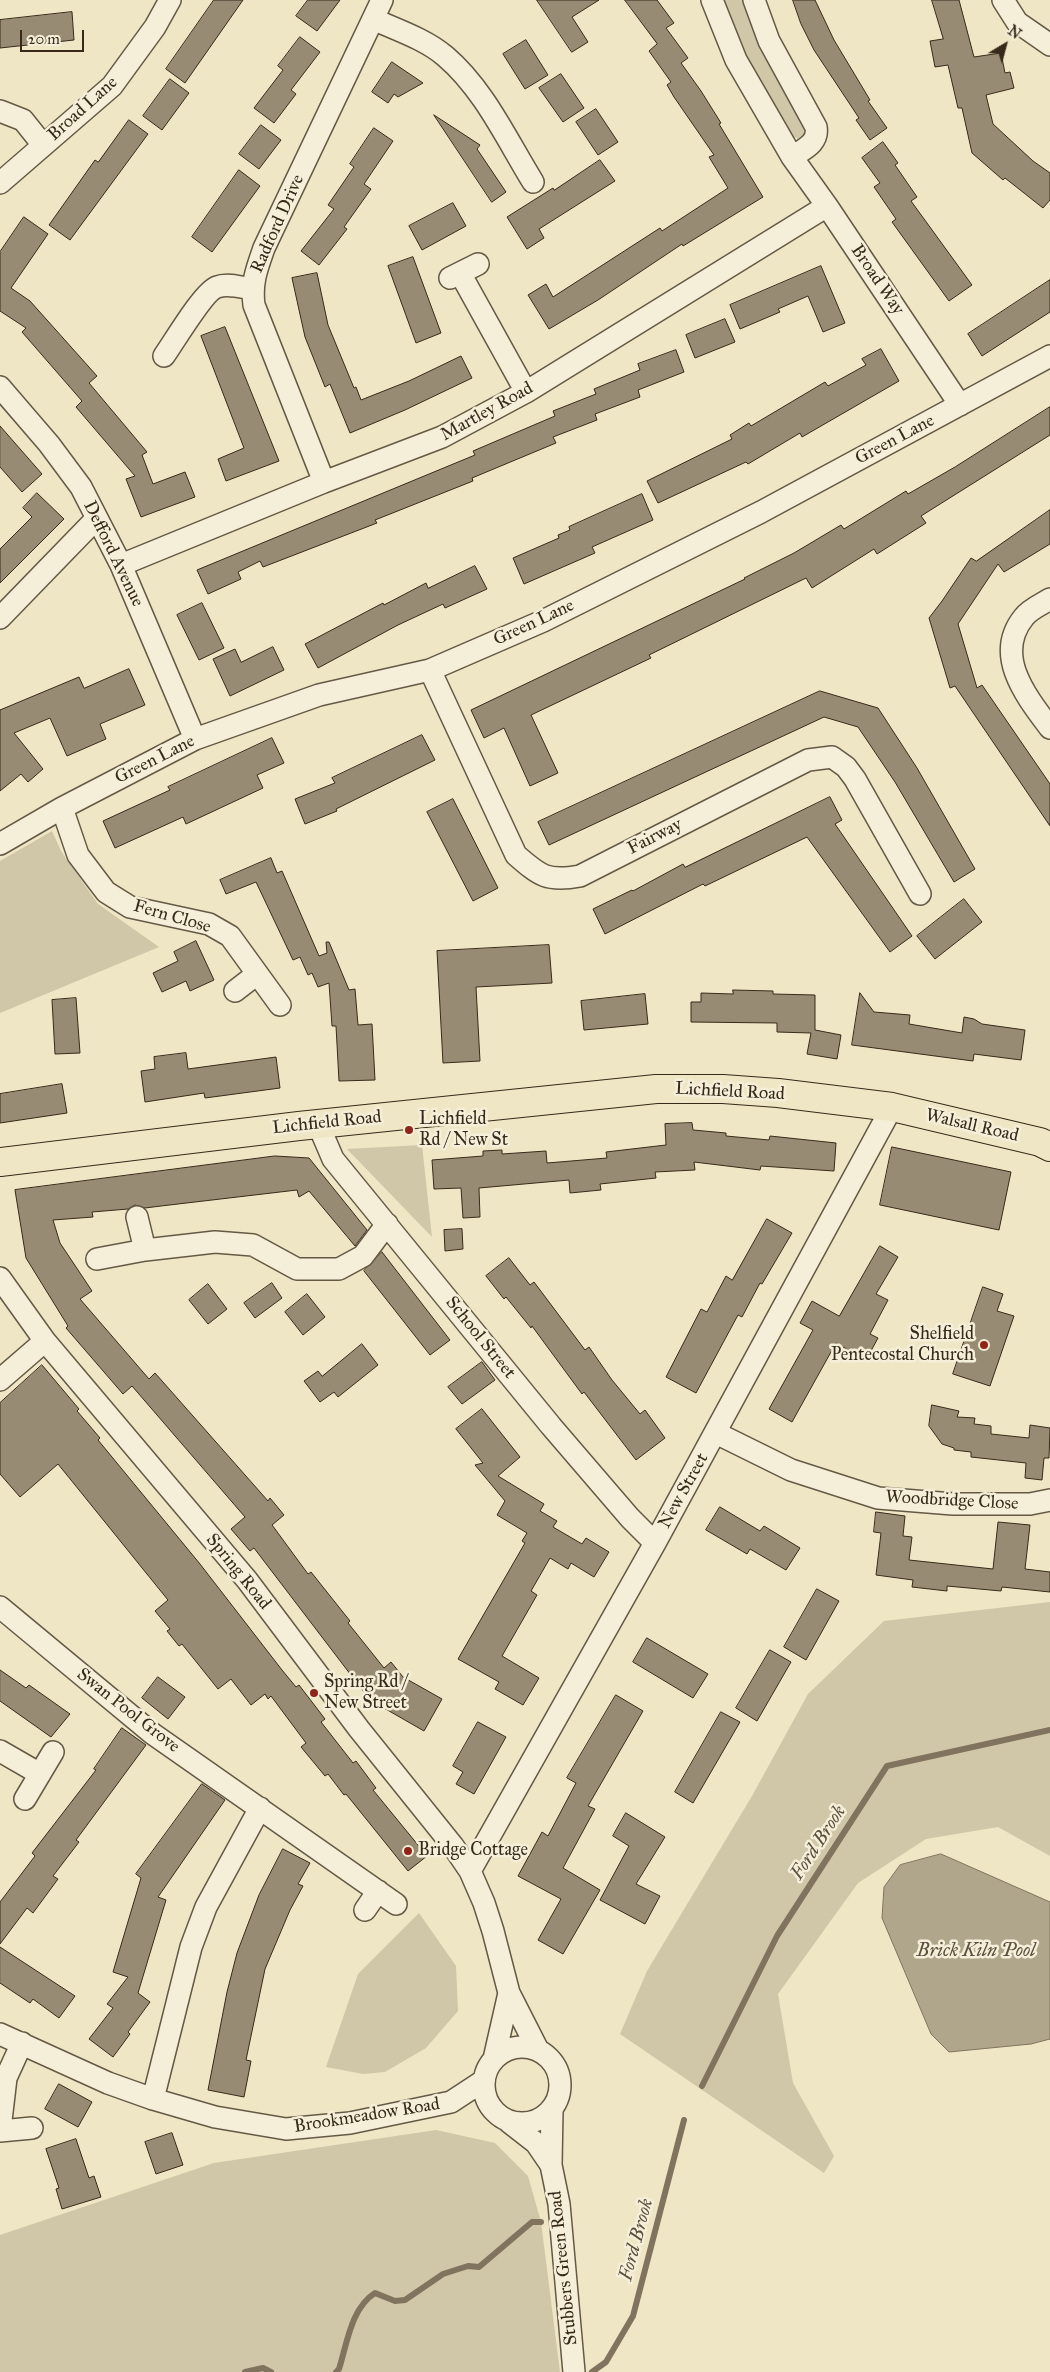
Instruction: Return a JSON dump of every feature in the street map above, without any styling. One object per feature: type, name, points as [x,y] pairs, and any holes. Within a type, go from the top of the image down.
[{"type":"highway","name":"Lichfield Road","points":[[5,1166],[318,1124],[656,1089],[723,1089],[778,1092],[892,1107]]},
{"type":"highway","name":"Walsall Road","points":[[892,1107],[1040,1142],[1050,1147]]},
{"type":"street","name":"Broad Lane","points":[[0,183],[112,86],[155,27],[170,0]]},
{"type":"street","name":"Broad Way","points":[[712,0],[736,60],[792,157],[960,405]]},
{"type":"street","points":[[754,0],[769,41],[816,127],[817,132],[811,144],[792,157]]},
{"type":"street","points":[[1003,0],[1017,22],[1050,45]]},
{"type":"street","points":[[378,9],[417,39],[445,56],[477,92],[523,173]]},
{"type":"street","name":"Radford Drive","points":[[324,482],[254,305],[252,289],[254,276],[264,248],[378,9]]},
{"type":"street","points":[[0,111],[23,120],[43,145]]},
{"type":"street","name":"Martley Road","points":[[121,565],[324,482],[442,438],[526,392],[827,206]]},
{"type":"street","points":[[463,272],[526,392]]},
{"type":"street","points":[[164,356],[204,296],[216,287],[225,285],[252,289]]},
{"type":"street","name":"Green Lane","points":[[0,844],[62,808],[195,739],[319,695],[430,670],[543,621],[753,517],[1050,356]]},
{"type":"street","name":"Defford Avenue","points":[[0,387],[49,444],[81,487],[121,565],[195,739]]},
{"type":"street","points":[[0,618],[96,518]]},
{"type":"street","points":[[1050,599],[1025,616],[1012,640],[1013,666],[1023,692],[1050,728]]},
{"type":"street","name":"Fairway","points":[[430,670],[516,855],[538,874],[560,879],[580,876],[808,760],[832,757],[846,767],[855,779],[920,894]]},
{"type":"street","name":"Fern Close","points":[[62,808],[78,855],[106,892],[130,907],[209,924],[230,936],[280,1005]]},
{"type":"street","points":[[235,991],[258,974]]},
{"type":"street","name":"New Street","points":[[470,1871],[716,1433],[892,1107]]},
{"type":"street","name":"School Street","points":[[318,1124],[333,1160],[551,1426],[630,1518],[655,1543]]},
{"type":"street","points":[[137,1217],[144,1250]]},
{"type":"street","points":[[97,1259],[144,1250],[215,1242],[253,1245],[297,1269],[339,1269],[363,1256],[387,1224]]},
{"type":"street","name":"Spring Road","points":[[0,1278],[45,1341],[246,1580],[359,1729],[453,1846],[470,1871]]},
{"type":"street","points":[[0,1380],[45,1341]]},
{"type":"street","name":"Woodbridge Close","points":[[716,1433],[791,1470],[878,1498],[953,1504],[1030,1504],[1050,1500]]},
{"type":"street","name":"Swan Pool Grove","points":[[0,1607],[153,1734],[396,1904]]},
{"type":"street","points":[[0,1751],[40,1774]]},
{"type":"street","points":[[25,1799],[52,1752]]},
{"type":"street","points":[[153,2099],[191,1947],[206,1907],[260,1808]]},
{"type":"street","points":[[470,1871],[493,1931],[509,1993],[538,2050]]},
{"type":"street","points":[[365,1910],[378,1891]]},
{"type":"street","points":[[494,2059],[509,1993]]},
{"type":"street","name":"Brookmeadow Road","points":[[0,2034],[108,2083],[153,2099],[215,2117],[286,2129],[350,2123],[451,2102],[483,2081]]},
{"type":"street","points":[[22,2044],[6,2078],[0,2130],[32,2128]]},
{"type":"street","points":[[525,2047],[538,2050],[550,2059],[558,2070],[561,2083],[558,2098],[552,2110],[539,2120],[524,2123],[503,2119],[488,2104],[484,2093],[483,2081],[487,2069],[494,2059],[502,2052],[512,2048],[525,2047]]},
{"type":"street","name":"Brookmeadow Road","points":[[451,2102],[503,2119]]},
{"type":"street","name":"Stubbers Green Road","points":[[552,2110],[551,2164],[559,2204],[574,2370]]},
{"type":"street","name":"Stubbers Green Road","points":[[503,2119],[536,2143],[551,2164]]},
{"type":"shaded area","points":[[723,0],[748,0],[808,127],[802,138],[798,139],[792,135],[749,63]]},
{"type":"shaded area","points":[[52,831],[61,851],[98,904],[159,947],[0,1013],[0,861]]},
{"type":"shaded area","points":[[422,1145],[432,1237],[347,1149]]},
{"type":"shaded area","points":[[1050,1602],[1050,1856],[998,1827],[926,1839],[858,1883],[778,1994],[793,2083],[834,2156],[824,2173],[620,2034],[647,1971],[752,1796],[808,1694],[884,1621]]},
{"type":"shaded area","points":[[419,1913],[456,1966],[458,2011],[426,2048],[385,2072],[363,2074],[326,2067],[358,1974]]},
{"type":"shaded area","points":[[436,2130],[495,2143],[528,2176],[541,2222],[560,2372],[0,2372],[0,2235],[214,2163]]},
{"type":"water","name":"Brick Kiln Pool","points":[[941,1854],[1050,1902],[1050,2039],[1031,2044],[949,2052],[931,2034],[882,1918],[884,1887],[900,1865]]},
{"type":"building","points":[[214,0],[243,0],[185,83],[166,69]]},
{"type":"building","points":[[308,0],[340,0],[317,31],[296,16]]},
{"type":"building","points":[[537,0],[599,0],[572,17],[588,42],[572,52]]},
{"type":"building","points":[[625,0],[657,0],[674,23],[666,28],[688,58],[681,63],[721,123],[719,124],[763,197],[683,246],[682,244],[598,300],[549,329],[528,295],[546,284],[553,297],[660,228],[662,231],[728,188],[709,157],[714,155],[674,97],[667,85],[671,82],[649,51],[657,44]]},
{"type":"building","points":[[793,0],[815,0],[834,40],[870,100],[868,101],[887,128],[870,140],[856,120],[859,118],[814,50],[801,24]]},
{"type":"building","points":[[932,0],[959,0],[974,57],[1001,53],[1005,73],[1010,72],[1014,88],[986,95],[993,124],[1033,161],[1050,173],[1050,200],[1043,208],[1005,178],[1003,180],[972,153],[962,108],[958,108],[948,65],[935,67],[930,41],[943,39]]},
{"type":"building","points":[[72,12],[74,40],[0,48],[0,20]]},
{"type":"building","points":[[300,37],[320,52],[291,90],[296,94],[274,123],[254,108],[283,70],[278,66]]},
{"type":"building","points":[[526,40],[548,75],[525,89],[503,54]]},
{"type":"building","points":[[392,62],[423,83],[398,97],[394,94],[388,103],[372,92]]},
{"type":"building","points":[[561,74],[584,108],[563,122],[539,88]]},
{"type":"building","points":[[170,79],[189,93],[162,130],[143,116]]},
{"type":"building","points":[[596,109],[618,142],[598,155],[576,122]]},
{"type":"building","points":[[434,115],[480,145],[477,149],[506,192],[492,202]]},
{"type":"building","points":[[129,120],[148,134],[70,240],[49,225],[95,160],[98,162]]},
{"type":"building","points":[[261,125],[281,140],[259,169],[239,154]]},
{"type":"building","points":[[374,128],[393,141],[364,184],[371,189],[344,227],[347,229],[319,265],[301,251],[334,209],[328,205],[354,167],[350,164]]},
{"type":"building","points":[[883,142],[898,163],[895,165],[917,197],[911,201],[972,285],[949,301],[892,222],[896,219],[874,187],[880,183],[862,158]]},
{"type":"building","points":[[600,160],[615,181],[539,229],[544,238],[527,249],[507,217],[553,188],[554,190]]},
{"type":"building","points":[[239,170],[260,186],[212,252],[192,237]]},
{"type":"building","points":[[453,203],[466,226],[422,250],[409,226]]},
{"type":"building","points":[[24,217],[48,234],[11,288],[30,301],[97,376],[89,383],[147,452],[142,455],[153,484],[185,472],[195,497],[141,517],[126,479],[135,476],[76,407],[82,401],[22,332],[26,328],[0,311],[0,252]]},
{"type":"building","points":[[413,257],[441,333],[416,343],[388,266]]},
{"type":"building","points":[[821,266],[845,323],[823,332],[808,296],[778,309],[780,312],[740,329],[730,305]]},
{"type":"building","points":[[317,273],[328,325],[354,388],[356,387],[361,400],[409,381],[461,356],[472,378],[405,410],[350,433],[330,384],[325,387],[305,337],[292,278]]},
{"type":"building","points":[[1050,280],[1050,312],[982,356],[968,334]]},
{"type":"building","points":[[725,319],[735,342],[695,358],[686,335]]},
{"type":"building","points":[[225,327],[279,461],[226,481],[218,459],[244,448],[201,336]]},
{"type":"building","points":[[881,349],[899,381],[802,437],[800,433],[748,464],[746,462],[658,503],[647,481],[732,439],[730,435],[749,423],[751,426],[825,382],[828,386],[866,365],[862,359]]},
{"type":"building","points":[[676,350],[684,372],[638,390],[640,397],[595,414],[597,420],[553,437],[556,443],[472,478],[473,481],[375,520],[377,523],[263,567],[260,561],[238,572],[241,579],[208,594],[197,570],[475,455],[473,451],[555,416],[553,411],[596,394],[594,389],[640,370],[638,364]]},
{"type":"building","points":[[1050,407],[1050,435],[921,516],[926,523],[877,554],[874,549],[812,588],[806,578],[649,655],[651,658],[531,715],[558,773],[530,786],[504,728],[484,738],[471,710],[745,579],[841,525],[844,529],[906,491],[908,494],[955,467]]},
{"type":"building","points":[[0,426],[42,474],[22,492],[0,467]]},
{"type":"building","points":[[37,493],[64,519],[0,583],[0,549],[32,517],[23,508]]},
{"type":"building","points":[[642,494],[653,520],[592,547],[595,553],[524,584],[513,558],[559,538],[558,535],[570,530],[569,527]]},
{"type":"building","points":[[1050,510],[1050,544],[1004,572],[998,564],[958,624],[977,688],[982,685],[1050,784],[1050,826],[955,686],[950,688],[929,618],[971,558],[976,561]]},
{"type":"building","points":[[475,566],[487,589],[445,608],[443,604],[398,625],[318,668],[305,644],[426,583],[428,588]]},
{"type":"building","points":[[202,603],[224,648],[199,660],[177,615]]},
{"type":"building","points":[[273,647],[284,670],[230,696],[213,659],[235,649],[241,662]]},
{"type":"building","points":[[129,669],[145,705],[100,724],[106,739],[67,756],[50,718],[14,733],[43,769],[28,782],[21,774],[0,791],[0,710],[79,677],[84,688]]},
{"type":"building","points":[[820,691],[878,708],[917,768],[975,869],[954,882],[895,782],[858,727],[824,717],[549,845],[538,822]]},
{"type":"building","points":[[422,735],[435,760],[336,809],[337,811],[305,824],[295,799],[335,783],[332,778]]},
{"type":"building","points":[[272,738],[284,763],[257,775],[263,788],[186,824],[183,817],[115,848],[103,821],[170,790],[168,787]]},
{"type":"building","points":[[830,797],[842,820],[835,824],[912,936],[890,952],[807,837],[705,886],[703,884],[605,934],[593,909],[633,891],[683,864],[685,867]]},
{"type":"building","points":[[453,799],[498,888],[473,901],[427,812]]},
{"type":"building","points":[[271,858],[277,873],[282,871],[319,956],[327,953],[326,942],[329,942],[349,990],[355,989],[358,1025],[372,1024],[375,1080],[339,1081],[336,1026],[332,1026],[329,983],[318,987],[312,973],[308,975],[300,957],[293,960],[256,882],[226,894],[220,880]]},
{"type":"building","points":[[964,899],[982,922],[935,959],[917,936]]},
{"type":"building","points":[[196,941],[214,980],[190,991],[186,981],[162,992],[153,973],[178,961],[174,952]]},
{"type":"building","points":[[549,945],[552,983],[476,987],[480,1061],[443,1063],[437,951]]},
{"type":"building","points":[[733,990],[773,991],[773,994],[815,995],[815,1030],[841,1035],[837,1059],[807,1054],[811,1033],[777,1032],[777,1023],[691,1022],[691,1002],[701,1002],[701,993],[733,994]]},
{"type":"building","points":[[860,993],[874,1012],[910,1015],[909,1024],[962,1033],[964,1017],[974,1019],[982,1024],[1025,1030],[1021,1060],[974,1054],[973,1061],[852,1045]]},
{"type":"building","points":[[645,994],[648,1024],[584,1030],[581,1001]]},
{"type":"building","points":[[76,998],[80,1053],[55,1054],[52,1000]]},
{"type":"building","points":[[186,1053],[188,1069],[276,1057],[280,1088],[205,1098],[204,1093],[145,1102],[141,1071],[155,1069],[154,1057]]},
{"type":"building","points":[[62,1084],[67,1113],[0,1123],[0,1094]]},
{"type":"building","points":[[692,1123],[693,1130],[726,1133],[726,1136],[769,1140],[770,1136],[836,1143],[834,1171],[761,1166],[760,1170],[694,1162],[695,1170],[655,1172],[656,1178],[600,1184],[601,1190],[570,1193],[569,1180],[479,1188],[480,1217],[463,1218],[461,1188],[434,1189],[432,1160],[483,1156],[483,1151],[502,1150],[502,1154],[546,1151],[547,1163],[607,1158],[606,1152],[666,1145],[665,1124]]},
{"type":"building","points":[[892,1147],[1011,1172],[999,1230],[880,1205]]},
{"type":"building","points":[[275,1156],[309,1158],[367,1230],[355,1246],[309,1191],[299,1197],[297,1190],[145,1208],[135,1205],[128,1209],[92,1212],[93,1217],[53,1220],[60,1243],[92,1291],[80,1299],[149,1379],[155,1373],[268,1501],[270,1498],[284,1515],[272,1525],[308,1574],[311,1572],[350,1621],[348,1623],[384,1668],[391,1662],[403,1677],[442,1699],[424,1731],[370,1700],[254,1548],[250,1551],[231,1529],[245,1517],[132,1386],[123,1394],[66,1328],[68,1326],[26,1258],[15,1190]]},
{"type":"building","points":[[767,1219],[792,1233],[762,1284],[760,1283],[742,1317],[738,1315],[696,1393],[666,1377],[701,1309],[707,1312],[726,1276],[732,1280]]},
{"type":"building","points":[[462,1229],[463,1249],[445,1251],[444,1230]]},
{"type":"building","points":[[880,1246],[898,1257],[876,1294],[888,1300],[870,1334],[878,1338],[866,1360],[836,1343],[792,1422],[769,1409],[813,1330],[800,1323],[812,1301],[839,1316]]},
{"type":"building","points":[[382,1252],[450,1340],[430,1355],[364,1271]]},
{"type":"building","points":[[509,1258],[530,1285],[534,1282],[585,1350],[589,1347],[612,1380],[640,1414],[645,1410],[665,1438],[636,1460],[584,1392],[582,1394],[532,1326],[531,1328],[506,1297],[504,1299],[486,1276]]},
{"type":"building","points":[[272,1283],[282,1298],[255,1318],[244,1303]]},
{"type":"building","points":[[208,1284],[227,1309],[208,1324],[189,1300]]},
{"type":"building","name":"Shelfield Pentecostal Church","points":[[983,1287],[1003,1294],[997,1311],[1014,1316],[990,1386],[953,1374]]},
{"type":"building","points":[[307,1294],[325,1317],[303,1335],[285,1312]]},
{"type":"building","points":[[362,1344],[378,1365],[338,1397],[334,1392],[320,1402],[304,1381],[318,1371],[322,1376]]},
{"type":"building","points":[[482,1362],[495,1380],[462,1404],[448,1387]]},
{"type":"building","points":[[42,1365],[79,1409],[77,1411],[100,1438],[98,1440],[200,1564],[282,1670],[296,1687],[299,1685],[325,1719],[321,1722],[353,1763],[356,1761],[376,1788],[373,1790],[427,1856],[408,1871],[346,1794],[344,1795],[328,1774],[325,1776],[301,1747],[306,1743],[271,1696],[268,1699],[265,1694],[251,1705],[231,1679],[218,1689],[182,1644],[179,1646],[167,1631],[170,1629],[155,1611],[168,1600],[58,1464],[20,1497],[0,1474],[0,1403]]},
{"type":"building","points":[[932,1405],[959,1411],[957,1417],[975,1418],[974,1424],[991,1426],[991,1434],[1029,1438],[1030,1425],[1050,1428],[1049,1458],[1044,1458],[1042,1480],[1025,1478],[1026,1463],[971,1457],[971,1452],[954,1450],[954,1448],[942,1444],[929,1426]]},
{"type":"building","points":[[482,1409],[520,1457],[498,1476],[544,1504],[540,1511],[557,1521],[553,1527],[582,1544],[586,1538],[609,1552],[594,1577],[571,1563],[568,1569],[550,1558],[531,1591],[537,1595],[502,1656],[539,1678],[523,1705],[495,1689],[499,1682],[458,1659],[525,1543],[522,1541],[527,1533],[497,1515],[505,1501],[475,1465],[483,1463],[456,1429]]},
{"type":"building","points":[[720,1507],[760,1531],[764,1526],[800,1548],[786,1570],[750,1549],[747,1554],[706,1530]]},
{"type":"building","points":[[876,1512],[905,1516],[903,1536],[912,1537],[909,1560],[993,1569],[998,1522],[1030,1525],[1025,1569],[1050,1572],[1050,1592],[1002,1587],[1001,1591],[947,1586],[947,1591],[912,1587],[913,1580],[876,1575],[881,1533],[874,1532]]},
{"type":"building","points":[[817,1589],[839,1601],[806,1660],[784,1647]]},
{"type":"building","points":[[647,1638],[708,1674],[693,1698],[633,1662]]},
{"type":"building","points":[[770,1650],[791,1662],[757,1721],[736,1708]]},
{"type":"building","points":[[0,1670],[26,1688],[29,1685],[70,1714],[51,1737],[0,1701]]},
{"type":"building","points":[[158,1677],[185,1697],[168,1719],[142,1698]]},
{"type":"building","points":[[616,1695],[643,1711],[588,1806],[595,1809],[563,1868],[600,1890],[563,1954],[538,1940],[561,1899],[518,1876],[542,1832],[548,1836],[576,1783],[567,1778]]},
{"type":"building","points":[[721,1712],[740,1722],[693,1803],[675,1792]]},
{"type":"building","points":[[478,1722],[506,1737],[474,1794],[456,1784],[463,1772],[453,1766]]},
{"type":"building","points":[[122,1728],[146,1745],[76,1840],[79,1842],[53,1876],[58,1879],[33,1913],[27,1908],[0,1944],[0,1902],[35,1856],[32,1853],[96,1770],[94,1769]]},
{"type":"building","points":[[202,1784],[225,1800],[158,1897],[166,1900],[138,1993],[150,2002],[128,2032],[130,2034],[113,2057],[89,2039],[113,2008],[107,2004],[128,1977],[113,1972],[141,1878],[136,1874]]},
{"type":"building","points":[[626,1813],[665,1837],[636,1884],[660,1896],[645,1924],[600,1900],[629,1846],[613,1836]]},
{"type":"building","points":[[283,1849],[310,1863],[298,1884],[303,1886],[290,1910],[265,1969],[246,2060],[251,2061],[244,2097],[208,2090],[227,1992],[237,1953],[259,1895]]},
{"type":"building","points":[[0,1947],[75,1996],[59,2018],[33,1999],[30,2003],[0,1983]]},
{"type":"building","points":[[59,2084],[92,2102],[78,2127],[45,2109]]},
{"type":"building","points":[[172,2133],[183,2165],[156,2174],[145,2142]]},
{"type":"building","points":[[76,2139],[89,2178],[94,2176],[101,2197],[62,2209],[56,2189],[59,2188],[46,2149]]},
{"type":"waterway","name":"Ford Brook","points":[[702,2086],[777,1936],[887,1766],[1050,1730]]},
{"type":"waterway","name":"Ford Brook","points":[[592,2372],[606,2362],[633,2316],[684,2120]]},
{"type":"waterway","name":"Ford Brook","points":[[336,2372],[339,2369],[355,2317],[360,2308],[375,2293],[395,2301],[405,2300],[443,2274],[468,2266],[479,2267],[532,2222],[541,2222]]},
{"type":"waterway","name":"Ford Brook","points":[[245,2372],[263,2368],[271,2372]]},
{"type":"place","name":"Lichfield Rd / New St","points":[[409,1130]]},
{"type":"place","name":"Shelfield Pentecostal Church","points":[[984,1345]]},
{"type":"place","name":"Spring Rd / New Street","points":[[314,1693]]},
{"type":"place","name":"Bridge Cottage","points":[[408,1851]]}]
